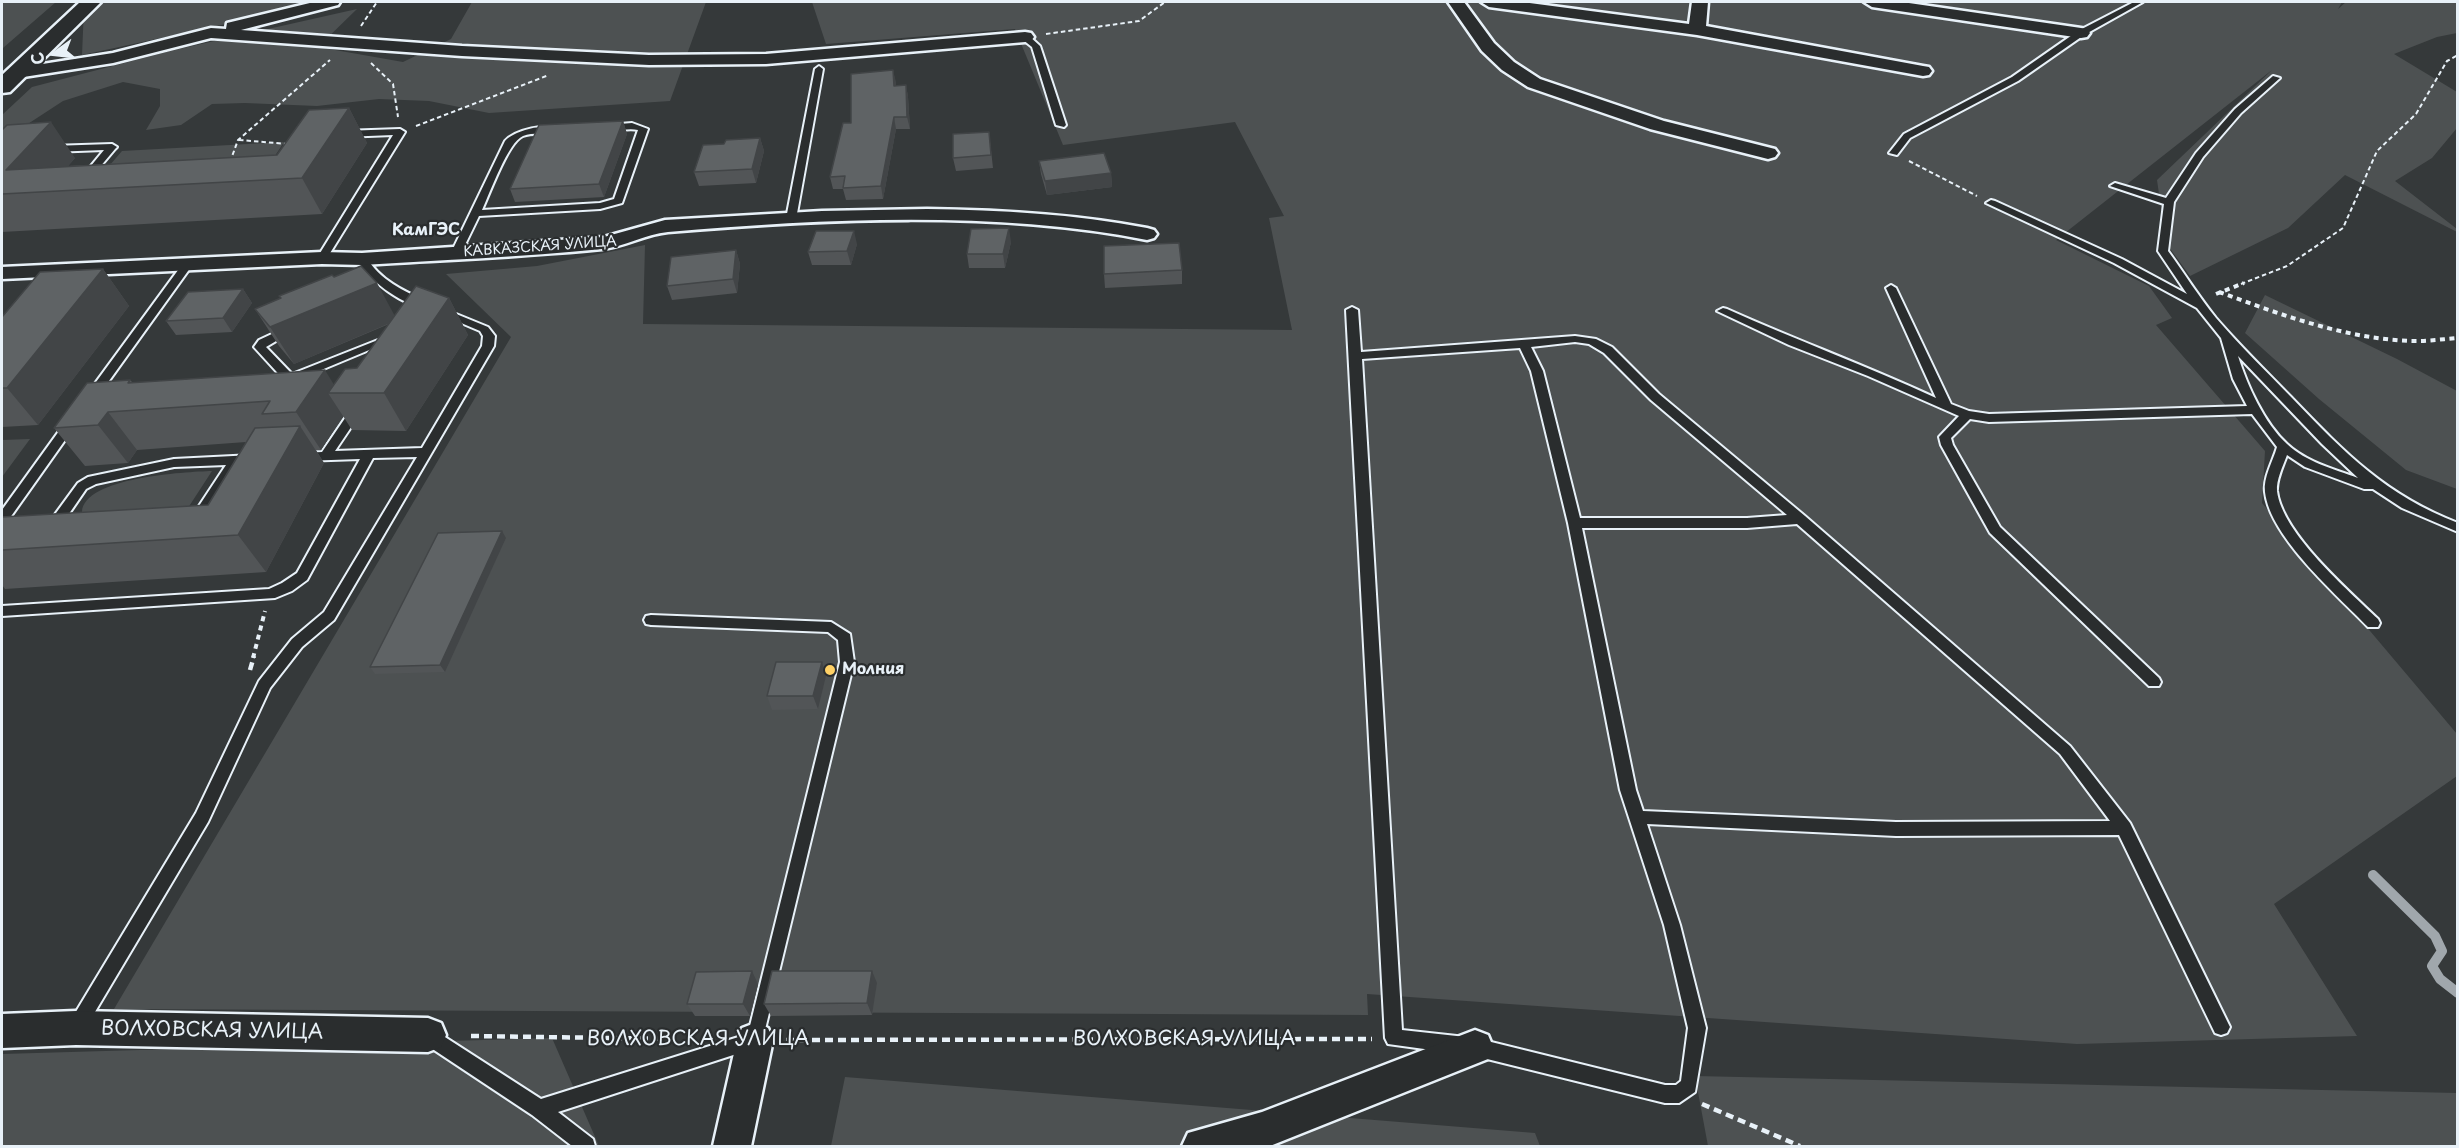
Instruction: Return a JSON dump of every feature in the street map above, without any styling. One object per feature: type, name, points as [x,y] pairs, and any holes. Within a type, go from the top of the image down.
[{"type":"street","points":[[7,73],[33,57],[91,2]]},
{"type":"street","points":[[7,73],[113,58],[332,2]]},
{"type":"street","points":[[1456,2],[1488,47],[1508,66],[1534,83],[1657,125],[1767,153]]},
{"type":"street","points":[[1489,2],[1697,30],[1923,71]]},
{"type":"street","points":[[1697,30],[1700,2]]},
{"type":"street","points":[[1872,2],[2081,33]]},
{"type":"street","points":[[211,33],[592,58],[766,59],[1025,37]]},
{"type":"street","name":"КАВКАЗСКАЯ УЛИЦА","points":[[2,273],[322,258],[362,259],[604,243],[624,240],[640,232],[665,226],[791,219],[948,214],[1085,223],[1147,234]]},
{"type":"street","name":"ВОЛХОВСКАЯ УЛИЦА","points":[[2,1030],[76,1028],[428,1035]]},
{"type":"street","points":[[732,1146],[755,1040]]},
{"type":"street","points":[[1201,1146],[1262,1131],[1474,1047]]},
{"type":"lane","points":[[1894,153],[1907,136],[2015,79],[2081,33],[2139,2]]},
{"type":"lane","points":[[1025,37],[1036,46],[1061,125]]},
{"type":"lane","points":[[791,219],[819,69]]},
{"type":"lane","points":[[2276,78],[2238,111],[2199,155],[2169,202],[2163,250],[2201,306],[2226,336],[2349,465],[2380,490],[2427,518],[2457,528]]},
{"type":"lane","points":[[475,213],[600,206],[618,201],[643,129],[632,126],[598,128]]},
{"type":"lane","points":[[456,253],[514,136],[523,133],[565,130]]},
{"type":"lane","points":[[294,145],[300,136],[400,132]]},
{"type":"lane","points":[[322,258],[400,132]]},
{"type":"lane","points":[[36,150],[112,147],[78,187]]},
{"type":"lane","points":[[2115,186],[2169,202]]},
{"type":"lane","points":[[1991,203],[2118,261],[2201,306]]},
{"type":"lane","points":[[76,1028],[202,817],[264,685],[297,643],[329,616],[488,346],[489,336],[484,329],[438,313],[377,283],[366,270],[362,259]]},
{"type":"lane","points":[[2,519],[188,264]]},
{"type":"lane","points":[[1891,288],[1946,407]]},
{"type":"lane","points":[[1352,310],[1394,1038],[1474,1047],[1665,1094],[1679,1094],[1689,1086],[1697,1028],[1672,925],[1628,790],[1575,523],[1537,370],[1524,344]]},
{"type":"lane","points":[[1723,311],[1793,343],[1872,373],[1967,415],[1989,418],[2255,410]]},
{"type":"lane","points":[[302,322],[260,344],[290,379],[386,339],[398,341]]},
{"type":"lane","points":[[2226,336],[2239,379],[2255,410],[2283,447],[2309,464],[2380,490]]},
{"type":"lane","points":[[1356,356],[1575,339],[1592,341],[1608,351],[1655,397],[1800,519],[2065,750],[2124,828],[2221,1027]]},
{"type":"lane","points":[[326,456],[365,397]]},
{"type":"lane","points":[[1967,415],[1945,437],[1947,445],[1995,530],[2154,682]]},
{"type":"lane","points":[[2283,447],[2271,490],[2278,516],[2305,551],[2373,623]]},
{"type":"lane","points":[[292,458],[426,452]]},
{"type":"lane","points":[[2,610],[270,594],[287,587],[302,576],[369,454]]},
{"type":"lane","points":[[71,528],[55,528],[55,524],[82,486],[92,480],[174,463],[269,459]]},
{"type":"lane","points":[[177,521],[188,520],[200,515],[235,460]]},
{"type":"lane","points":[[1575,523],[1747,523],[1800,519]]},
{"type":"lane","points":[[539,1109],[755,1040],[847,662],[845,638],[831,627],[651,620]]},
{"type":"lane","points":[[1636,817],[1896,829],[2124,828]]},
{"type":"lane","points":[[428,1035],[539,1109],[586,1146]]},
{"type":"path","points":[[228,168],[238,140],[349,43],[377,2]]},
{"type":"path","points":[[1025,37],[1139,21],[1165,2]]},
{"type":"path","points":[[349,43],[393,84],[400,132],[592,58]]},
{"type":"path","points":[[2201,306],[2218,292],[2287,266],[2343,228],[2377,151],[2416,114],[2447,61],[2457,55]]},
{"type":"path","points":[[238,140],[294,145]]},
{"type":"path","points":[[1894,153],[1991,203]]},
{"type":"path","points":[[2218,292],[2312,325],[2357,335],[2413,341],[2457,338]]},
{"type":"path","points":[[264,685],[252,679],[249,668],[270,594]]},
{"type":"path","name":"ВОЛХОВСКАЯ УЛИЦА","points":[[428,1035],[683,1039]]},
{"type":"path","name":"ВОЛХОВСКАЯ УЛИЦА","points":[[755,1040],[1394,1038]]},
{"type":"path","points":[[1679,1094],[1800,1146]]},
{"type":"shaded area","points":[[2,2],[56,2],[3,48]]},
{"type":"shaded area","points":[[106,2],[319,2],[82,55],[84,8]]},
{"type":"shaded area","points":[[472,2],[706,2],[670,101],[489,113],[429,101],[379,99],[317,106],[212,104],[181,125],[146,130],[160,106],[160,89],[123,82],[63,101],[14,133],[2,136],[2,115],[32,87],[170,51],[357,9],[318,47],[403,62],[451,39]]},
{"type":"shaded area","points":[[812,2],[2342,2],[2338,9],[2346,2],[2457,2],[2457,33],[2437,37],[2394,54],[2457,92],[2457,128],[2432,158],[2395,181],[2457,229],[2457,232],[2345,175],[2288,228],[2190,276],[2166,243],[2157,180],[2272,70],[2056,240],[2149,286],[2172,318],[2156,325],[2265,451],[2262,503],[2457,734],[2457,776],[2274,904],[2357,1036],[2077,1044],[1367,994],[1368,1015],[114,1009],[511,337],[446,274],[537,266],[645,245],[643,324],[1292,330],[1269,218],[1284,216],[1235,122],[1063,145],[1015,29],[826,44]]},
{"type":"shaded area","points":[[284,142],[260,179],[91,187],[122,151]]},
{"type":"shaded area","points":[[2265,295],[2457,391],[2457,489],[2406,470],[2319,399],[2245,333]]},
{"type":"shaded area","points":[[30,439],[2,477],[2,440]]},
{"type":"shaded area","points":[[212,471],[186,511],[84,516],[82,512],[87,500],[99,491],[117,484],[160,475]]},
{"type":"shaded area","points":[[552,1038],[599,1146],[2,1146],[2,1054]]},
{"type":"shaded area","points":[[1695,1076],[2457,1093],[2457,1146],[1708,1146]]},
{"type":"shaded area","points":[[845,1077],[1535,1133],[1540,1146],[831,1146]]},
{"type":"building","points":[[893,70],[894,86],[906,85],[907,117],[894,117],[881,186],[843,188],[845,176],[830,177],[843,123],[851,123],[851,74]]},
{"type":"building","points":[[349,108],[302,178],[2,194],[2,130],[7,125],[51,122],[6,170],[277,155],[309,110]]},
{"type":"building","points":[[623,121],[599,184],[510,189],[539,125]]},
{"type":"building","points":[[989,132],[991,155],[953,158],[953,134]]},
{"type":"building","points":[[760,138],[752,169],[694,172],[703,145],[724,144],[726,140]]},
{"type":"building","points":[[1104,153],[1111,173],[1045,181],[1039,161]]},
{"type":"building","points":[[1009,228],[1003,254],[967,254],[971,229]]},
{"type":"building","points":[[816,231],[854,231],[847,251],[808,252]]},
{"type":"building","points":[[1179,243],[1182,270],[1104,274],[1104,246]]},
{"type":"building","points":[[736,250],[733,279],[667,286],[671,257]]},
{"type":"building","points":[[361,266],[377,283],[270,327],[255,309],[281,298],[279,296]]},
{"type":"building","points":[[103,269],[7,388],[2,388],[2,317],[40,272]]},
{"type":"building","points":[[416,286],[449,298],[384,393],[328,393],[345,369],[357,368]]},
{"type":"building","points":[[243,289],[223,318],[166,321],[188,292]]},
{"type":"building","points":[[325,370],[296,412],[262,414],[270,401],[108,412],[98,425],[54,428],[87,383],[130,380],[128,383]]},
{"type":"building","points":[[300,426],[238,535],[2,550],[2,517],[208,505],[255,428]]},
{"type":"building","points":[[502,531],[440,665],[370,667],[438,533]]},
{"type":"building","points":[[776,662],[822,662],[813,696],[767,696]]},
{"type":"building","points":[[752,971],[743,1004],[687,1004],[696,972]]},
{"type":"building","points":[[772,971],[872,971],[867,1003],[764,1004]]},
{"type":"waterway","points":[[2373,875],[2435,936],[2442,951],[2432,966],[2440,979],[2458,993]]},
{"type":"place","name":"Молния","points":[[830,670]]},
{"type":"district","name":"КамГЭС","points":[[426,231]]}]
